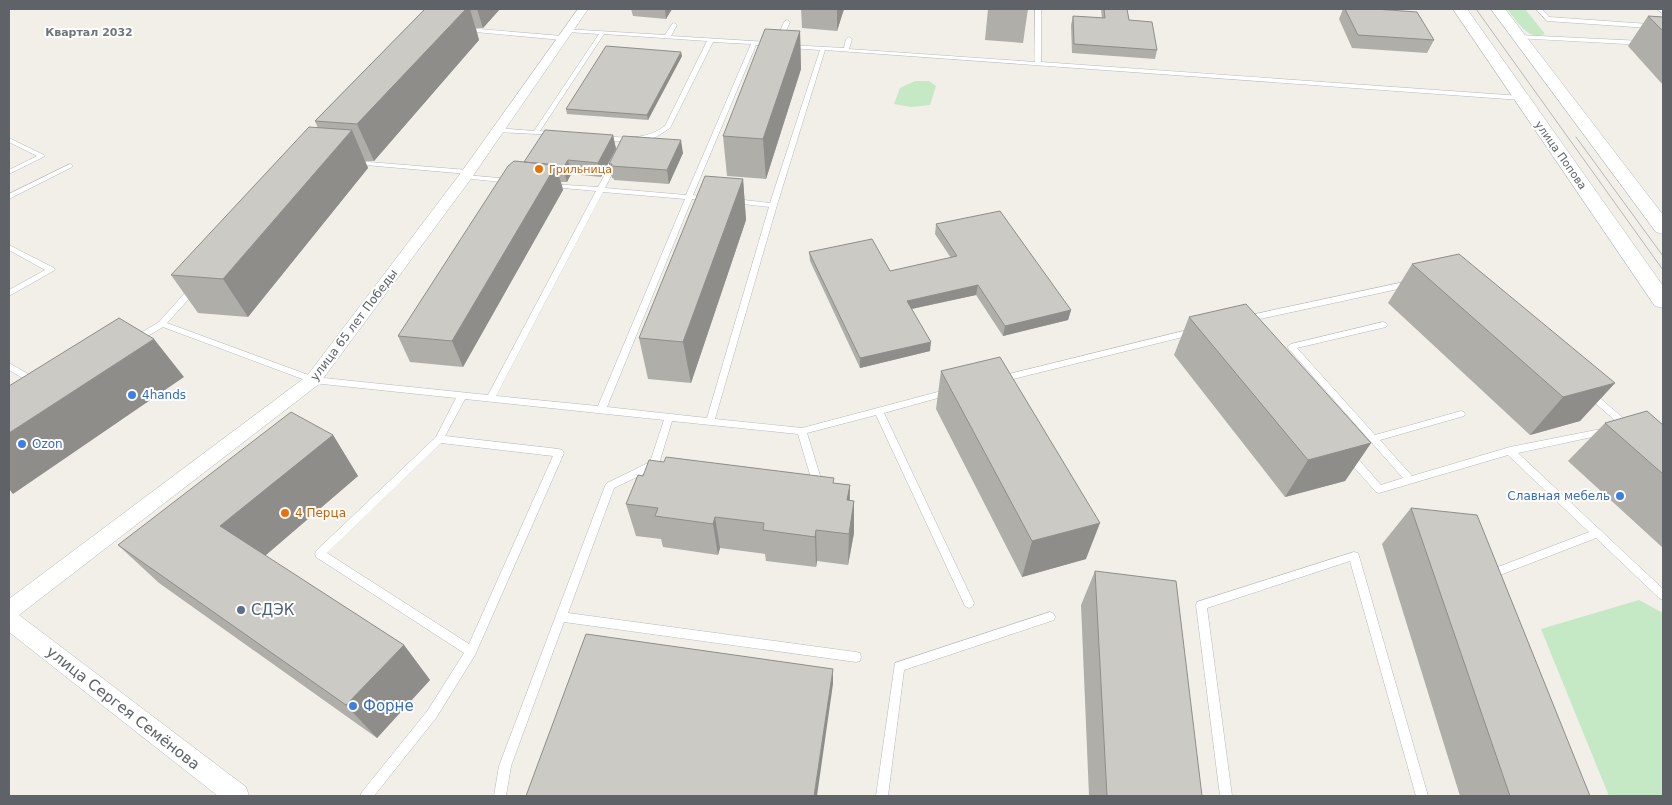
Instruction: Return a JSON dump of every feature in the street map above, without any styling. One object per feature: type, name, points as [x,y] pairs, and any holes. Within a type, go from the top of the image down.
[{"type":"main road","name":"улица Попова","points":[[1460,9],[1663,301]]},
{"type":"main road","points":[[1498,9],[1663,228]]},
{"type":"street","name":"улица 65 лет Победы","points":[[9,611],[314,380],[466,174],[583,9]]},
{"type":"street","name":"улица Сергея Семёнова","points":[[9,620],[237,796]]},
{"type":"lane","points":[[1038,9],[1038,64]]},
{"type":"lane","points":[[1539,9],[1547,19],[1663,27]]},
{"type":"lane","points":[[1660,9],[1663,12]]},
{"type":"lane","points":[[777,45],[787,22]]},
{"type":"lane","points":[[667,37],[674,24]]},
{"type":"lane","points":[[464,30],[565,34],[602,33],[667,37],[1521,98]]},
{"type":"lane","points":[[536,133],[602,33]]},
{"type":"lane","points":[[1520,37],[1663,44]]},
{"type":"lane","points":[[599,138],[626,140],[659,135],[668,127],[711,40]]},
{"type":"lane","points":[[846,50],[850,40]]},
{"type":"lane","points":[[601,410],[754,43]]},
{"type":"lane","points":[[710,421],[773,205],[823,48]]},
{"type":"lane","points":[[497,130],[563,135]]},
{"type":"lane","points":[[9,140],[42,156],[9,172]]},
{"type":"lane","points":[[490,399],[626,140]]},
{"type":"lane","points":[[351,163],[466,174],[524,182]]},
{"type":"lane","points":[[9,197],[70,166]]},
{"type":"lane","points":[[543,184],[717,200]]},
{"type":"lane","points":[[726,201],[773,205]]},
{"type":"lane","points":[[9,247],[51,270],[9,293]]},
{"type":"lane","points":[[128,345],[162,324],[201,281]]},
{"type":"lane","points":[[1232,322],[1423,281]]},
{"type":"lane","points":[[162,324],[314,380],[802,431],[954,391]]},
{"type":"lane","points":[[1382,325],[1290,347],[1409,480]]},
{"type":"lane","points":[[993,381],[1203,329]]},
{"type":"lane","points":[[9,366],[43,386]]},
{"type":"lane","points":[[1340,445],[1379,488],[1510,451],[1632,429],[1584,389]]},
{"type":"lane","points":[[462,396],[439,439],[320,554],[471,651]]},
{"type":"lane","points":[[878,410],[970,603]]},
{"type":"lane","points":[[1372,439],[1461,414]]},
{"type":"lane","points":[[500,796],[505,766],[610,486],[659,465],[669,417]]},
{"type":"lane","points":[[798,480],[817,482],[802,431]]},
{"type":"lane","points":[[366,796],[432,714],[471,651],[559,453],[439,439]]},
{"type":"lane","points":[[1510,451],[1663,595]]},
{"type":"lane","points":[[1501,588],[1494,573],[1597,533]]},
{"type":"lane","points":[[1226,796],[1201,605],[1354,556],[1422,796]]},
{"type":"lane","points":[[560,617],[856,657]]},
{"type":"lane","points":[[882,796],[899,667],[1050,617]]},
{"type":"green space","points":[[1507,9],[1525,9],[1545,34],[1539,36],[1528,33]]},
{"type":"green space","points":[[915,81],[929,81],[936,86],[930,105],[911,107],[894,104],[900,88]]},
{"type":"green space","points":[[1639,600],[1663,613],[1663,796],[1609,796],[1541,629]]},
{"type":"building","points":[[425,9],[466,9],[357,124],[315,121]]},
{"type":"building","points":[[1104,9],[1127,9],[1129,20],[1152,22],[1157,50],[1074,44],[1073,16],[1105,18]]},
{"type":"building","points":[[1345,9],[1417,12],[1434,40],[1358,35]]},
{"type":"building","points":[[1648,16],[1663,17],[1663,31]]},
{"type":"building","points":[[765,29],[800,31],[763,139],[723,136]]},
{"type":"building","points":[[606,46],[681,52],[647,115],[566,109]]},
{"type":"building","points":[[309,127],[352,130],[223,279],[171,275]]},
{"type":"building","points":[[545,130],[613,135],[598,163],[568,160],[563,168],[557,168],[556,165],[524,162]]},
{"type":"building","points":[[623,136],[681,140],[667,170],[611,166],[612,164],[609,164]]},
{"type":"building","points":[[514,161],[556,165],[452,341],[398,336],[508,166]]},
{"type":"building","points":[[705,176],[743,179],[683,342],[639,338]]},
{"type":"building","points":[[1000,211],[1071,310],[1005,326],[978,285],[907,301],[931,342],[860,358],[809,252],[872,239],[890,271],[957,256],[936,224]]},
{"type":"building","points":[[1459,254],[1615,383],[1563,397],[1412,264]]},
{"type":"building","points":[[1246,304],[1371,443],[1308,460],[1189,317]]},
{"type":"building","points":[[119,318],[154,339],[9,433],[9,386]]},
{"type":"building","points":[[1000,357],[1100,523],[1032,541],[941,371]]},
{"type":"building","points":[[1647,411],[1663,425],[1663,474],[1605,423]]},
{"type":"building","points":[[291,412],[333,435],[220,526],[404,645],[346,705],[118,545]]},
{"type":"building","points":[[666,457],[834,478],[833,483],[850,485],[847,500],[854,501],[849,534],[816,530],[815,537],[763,530],[764,523],[715,517],[713,524],[655,516],[658,508],[626,504],[638,475],[643,476],[649,460],[664,462]]},
{"type":"building","points":[[1411,508],[1477,515],[1590,796],[1510,796]]},
{"type":"building","points":[[1095,571],[1176,581],[1202,796],[1107,796]]},
{"type":"building","points":[[586,634],[833,669],[814,796],[526,796]]},
{"type":"tram line","points":[[1476,9],[1663,270]]},
{"type":"tram line","points":[[1576,137],[1663,256]]},
{"type":"place","name":"Грильница","points":[[539,169]]},
{"type":"place","name":"4hands","points":[[132,395]]},
{"type":"place","name":"Ozon","points":[[22,444]]},
{"type":"place","name":"Славная мебель","points":[[1620,496]]},
{"type":"place","name":"4 Перца","points":[[285,513]]},
{"type":"place","name":"СДЭК","points":[[241,610]]},
{"type":"place","name":"Форне","points":[[353,706]]},
{"type":"district","name":"Квартал 2032","points":[[89,32]]}]
